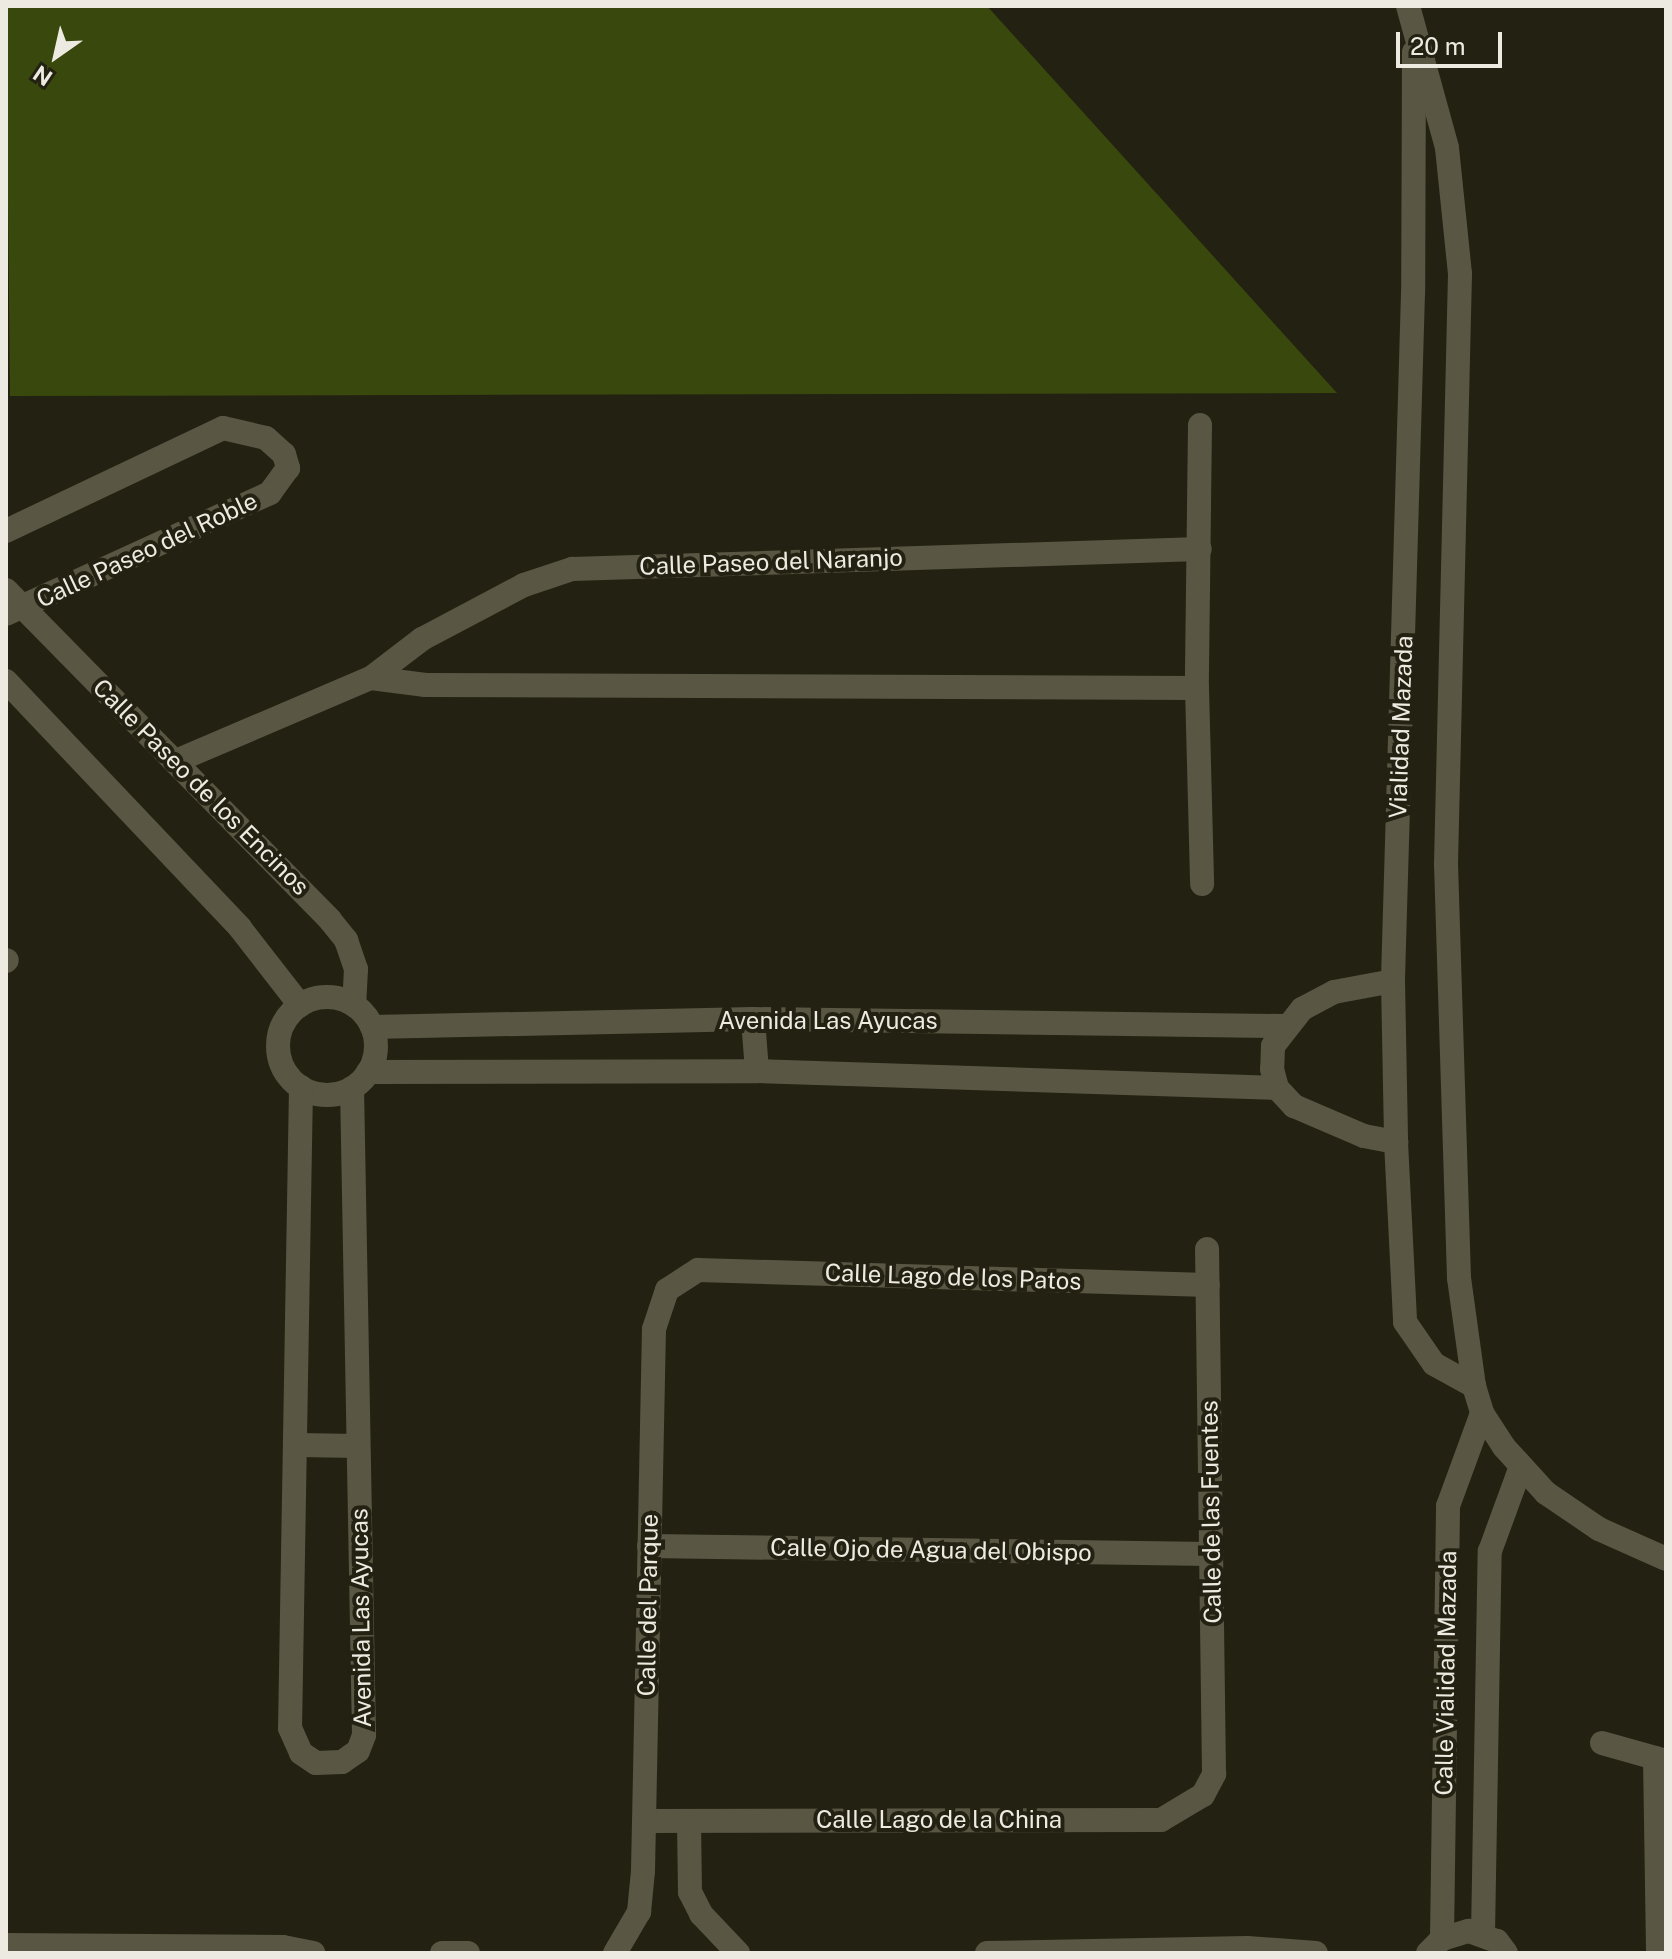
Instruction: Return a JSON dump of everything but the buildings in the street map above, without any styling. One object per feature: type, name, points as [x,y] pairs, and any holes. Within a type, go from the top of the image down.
[{"type":"street","points":[[1408,6],[1447,148],[1460,274],[1446,864],[1459,1278],[1474,1386],[1482,1413],[1520,1469],[1599,1529],[1666,1559]]},
{"type":"street","name":"Vialidad Mazada","points":[[1416,34],[1393,981],[1396,1142],[1405,1322],[1434,1364],[1474,1386]]},
{"type":"street","points":[[1200,425],[1197,688],[1202,884]]},
{"type":"street","name":"Calle Paseo del Roble","points":[[6,531],[223,428],[266,438],[284,454],[288,468],[270,493],[12,604]]},
{"type":"street","name":"Calle Paseo del Naranjo","points":[[176,761],[371,678],[422,639],[524,585],[572,569],[1200,549]]},
{"type":"street","name":"Calle Paseo de los Encinos","points":[[12,604],[176,761],[346,940],[356,969],[354,1005]]},
{"type":"street","points":[[371,678],[426,685],[1197,688]]},
{"type":"street","points":[[6,681],[240,928],[300,1005]]},
{"type":"street","points":[[1393,981],[1334,992],[1284,1026],[1273,1046],[1277,1088],[1294,1106],[1325,1123],[1396,1142]]},
{"type":"street","points":[[360,1080],[376,1042],[372,1027],[354,1005],[326,997],[300,1005],[288,1015],[278,1040],[283,1066],[301,1087],[326,1095],[360,1080],[757,1071],[1277,1088]]},
{"type":"street","points":[[753,1019],[757,1071]]},
{"type":"street","name":"Avenida Las Ayucas","points":[[372,1027],[753,1019],[1284,1026]]},
{"type":"street","name":"Avenida Las Ayucas","points":[[301,1087],[290,1728],[301,1753],[316,1763],[342,1762],[358,1751],[364,1735],[358,1446],[360,1080]]},
{"type":"street","name":"Calle de las Fuentes","points":[[1207,1249],[1214,1774]]},
{"type":"street","name":"Calle Lago de los Patos","points":[[698,1270],[1208,1285]]},
{"type":"street","name":"Calle del Parque","points":[[615,1953],[639,1912],[644,1821],[654,1329],[667,1290],[698,1270]]},
{"type":"street","name":"Calle Vialidad Mazada","points":[[1435,1946],[1448,1506],[1482,1413]]},
{"type":"street","points":[[297,1445],[358,1446]]},
{"type":"street","name":"Calle Vialidad Mazada","points":[[1483,1934],[1490,1551],[1520,1469]]},
{"type":"street","name":"Calle Ojo de Agua del Obispo","points":[[649,1546],[1212,1554]]},
{"type":"street","points":[[1602,1743],[1661,1760],[1658,1953]]},
{"type":"street","name":"Calle Lago de la China","points":[[644,1821],[1161,1820],[1203,1795],[1214,1774]]},
{"type":"street","points":[[689,1821],[690,1892],[701,1914],[738,1953]]},
{"type":"street","points":[[1435,1946],[1455,1932],[1483,1934],[1506,1953]]},
{"type":"street","points":[[6,1945],[313,1953]]},
{"type":"street","points":[[987,1953],[1247,1948],[1316,1953]]},
{"type":"green space","points":[[6,6],[987,6],[1337,393],[10,396]]}]
